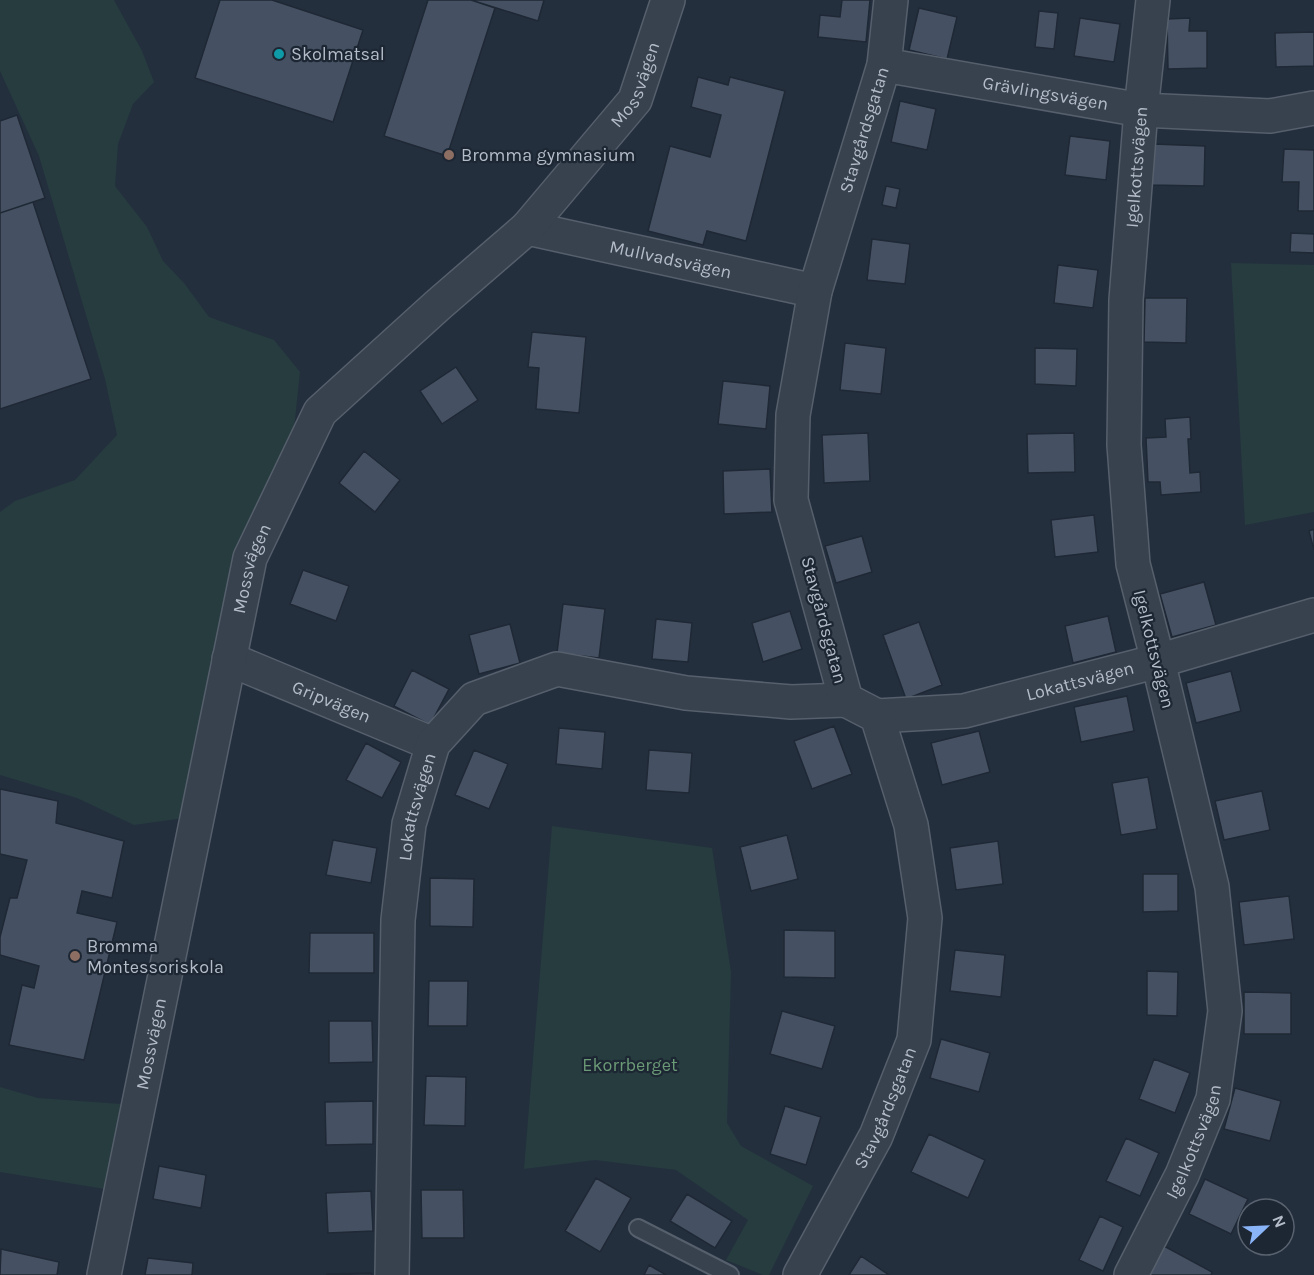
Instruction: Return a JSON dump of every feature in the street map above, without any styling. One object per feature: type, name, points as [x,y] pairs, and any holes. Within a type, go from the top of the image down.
[{"type":"street","name":"Mossvägen","points":[[104,1275],[250,558],[320,412],[527,228],[635,100],[668,0]]},
{"type":"street","name":"Stavgårdsgatan","points":[[800,1275],[876,1136],[914,1040],[925,918],[911,825],[877,716],[846,700],[791,500],[792,415],[815,291],[884,64],[891,0]]},
{"type":"street","name":"Igelkottsvägen","points":[[1131,1275],[1182,1175],[1213,1099],[1225,1011],[1212,887],[1133,564],[1124,445],[1126,300],[1141,110],[1153,0]]},
{"type":"street","name":"Grävlingsvägen","points":[[884,64],[1141,110],[1270,116],[1314,108]]},
{"type":"street","name":"Mullvadsvägen","points":[[527,228],[815,291]]},
{"type":"street","name":"Lokattsvägen","points":[[877,716],[964,711],[1158,661],[1314,615]]},
{"type":"street","name":"Gripvägen","points":[[229,659],[433,744]]},
{"type":"street","name":"Lokattsvägen","points":[[392,1275],[398,920],[408,824],[433,744],[474,699],[557,669],[686,693],[791,702],[846,700]]},
{"type":"lane","points":[[638,1228],[730,1275]]},
{"type":"green space","points":[[0,0],[114,0],[142,51],[154,82],[133,104],[118,144],[115,186],[147,227],[163,261],[184,283],[209,317],[274,340],[300,372],[294,429],[185,814],[177,819],[134,825],[77,798],[0,775],[0,512],[15,501],[75,480],[117,435],[105,379],[39,156],[0,71]]},
{"type":"green space","points":[[1231,263],[1314,265],[1314,512],[1245,525]]},
{"type":"green space","name":"Ekorrberget","points":[[552,826],[712,848],[731,972],[727,1123],[741,1146],[813,1186],[769,1275],[763,1275],[726,1260],[748,1220],[676,1170],[595,1160],[524,1169]]},
{"type":"green space","points":[[0,1087],[38,1098],[121,1104],[105,1189],[0,1172]]},
{"type":"building","name":"Skolmatsal","points":[[220,0],[272,0],[363,30],[333,122],[195,78]]},
{"type":"building","points":[[428,0],[471,0],[495,8],[447,156],[384,136]]},
{"type":"building","points":[[471,0],[544,0],[538,21]]},
{"type":"building","points":[[842,0],[870,0],[866,42],[818,37],[820,15],[840,17]]},
{"type":"building","points":[[919,8],[957,17],[947,59],[909,50]]},
{"type":"building","points":[[1039,11],[1058,13],[1054,49],[1035,47]]},
{"type":"building","points":[[1080,18],[1120,24],[1114,62],[1074,56]]},
{"type":"building","points":[[1190,18],[1189,31],[1207,31],[1207,68],[1168,69],[1167,19]]},
{"type":"building","points":[[1314,32],[1314,66],[1276,67],[1275,33]]},
{"type":"building","points":[[698,77],[728,85],[730,77],[785,91],[746,241],[707,231],[703,245],[648,231],[670,146],[710,157],[721,115],[691,107]]},
{"type":"building","points":[[900,101],[936,109],[927,150],[891,142]]},
{"type":"building","points":[[17,115],[45,198],[0,213],[0,121]]},
{"type":"building","points":[[1070,136],[1110,141],[1106,180],[1065,175]]},
{"type":"building","points":[[1153,144],[1205,146],[1204,186],[1151,185]]},
{"type":"building","points":[[1284,149],[1314,150],[1314,211],[1298,211],[1299,182],[1282,182]]},
{"type":"building","points":[[886,186],[900,189],[896,208],[882,205]]},
{"type":"building","points":[[33,202],[91,379],[0,409],[0,213]]},
{"type":"building","points":[[1291,233],[1314,234],[1314,253],[1290,252]]},
{"type":"building","points":[[872,239],[910,244],[905,284],[867,280]]},
{"type":"building","points":[[1058,265],[1098,270],[1093,308],[1054,303]]},
{"type":"building","points":[[1145,298],[1187,298],[1186,343],[1144,342]]},
{"type":"building","points":[[532,332],[586,337],[579,413],[536,409],[539,368],[528,367]]},
{"type":"building","points":[[845,343],[886,348],[881,394],[840,390]]},
{"type":"building","points":[[1035,348],[1077,349],[1076,386],[1035,384]]},
{"type":"building","points":[[456,367],[478,400],[442,424],[420,391]]},
{"type":"building","points":[[723,381],[770,386],[766,429],[718,424]]},
{"type":"building","points":[[1190,417],[1191,439],[1188,439],[1190,473],[1200,472],[1201,492],[1161,495],[1160,482],[1148,482],[1146,438],[1166,437],[1165,419]]},
{"type":"building","points":[[868,433],[870,481],[824,483],[822,435]]},
{"type":"building","points":[[1074,433],[1075,472],[1028,473],[1027,434]]},
{"type":"building","points":[[364,451],[400,480],[375,512],[339,483]]},
{"type":"building","points":[[770,469],[772,512],[724,514],[723,471]]},
{"type":"building","points":[[1094,515],[1098,552],[1055,557],[1051,520]]},
{"type":"building","points":[[1314,529],[1314,550],[1309,531]]},
{"type":"building","points":[[862,536],[872,572],[836,583],[825,546]]},
{"type":"building","points":[[303,570],[349,586],[336,621],[290,604]]},
{"type":"building","points":[[1204,582],[1216,625],[1172,637],[1160,594]]},
{"type":"building","points":[[563,604],[605,609],[599,658],[557,653]]},
{"type":"building","points":[[790,611],[802,649],[763,662],[752,623]]},
{"type":"building","points":[[1108,616],[1116,652],[1073,663],[1065,626]]},
{"type":"building","points":[[656,619],[692,623],[688,662],[652,659]]},
{"type":"building","points":[[919,622],[942,685],[906,699],[883,635]]},
{"type":"building","points":[[510,624],[520,663],[479,674],[469,635]]},
{"type":"building","points":[[412,670],[449,689],[430,725],[394,706]]},
{"type":"building","points":[[1231,671],[1241,711],[1196,723],[1186,683]]},
{"type":"building","points":[[1127,696],[1134,731],[1081,742],[1074,707]]},
{"type":"building","points":[[834,726],[852,774],[812,789],[794,741]]},
{"type":"building","points":[[559,728],[605,732],[602,769],[556,764]]},
{"type":"building","points":[[979,731],[990,772],[942,785],[931,743]]},
{"type":"building","points":[[366,743],[401,762],[382,798],[346,780]]},
{"type":"building","points":[[474,750],[508,764],[489,809],[455,795]]},
{"type":"building","points":[[649,750],[692,753],[689,793],[646,790]]},
{"type":"building","points":[[1148,777],[1157,829],[1121,835],[1112,783]]},
{"type":"building","points":[[0,789],[58,801],[56,823],[124,841],[112,898],[82,891],[77,913],[117,922],[84,1060],[9,1045],[22,985],[34,988],[39,966],[0,955],[0,937],[10,898],[17,898],[27,860],[0,854]]},
{"type":"building","points":[[1262,791],[1270,830],[1224,840],[1215,801]]},
{"type":"building","points":[[787,835],[798,879],[751,891],[740,847]]},
{"type":"building","points":[[333,840],[377,848],[371,883],[326,875]]},
{"type":"building","points":[[998,841],[1003,884],[956,890],[950,848]]},
{"type":"building","points":[[1143,874],[1178,874],[1178,911],[1143,912]]},
{"type":"building","points":[[430,878],[474,879],[473,927],[430,926]]},
{"type":"building","points":[[1289,896],[1294,939],[1244,945],[1239,902]]},
{"type":"building","points":[[784,930],[835,931],[835,978],[784,977]]},
{"type":"building","points":[[310,933],[374,933],[374,973],[309,973]]},
{"type":"building","points":[[955,950],[1005,955],[1001,997],[950,991]]},
{"type":"building","points":[[1147,971],[1178,972],[1177,1016],[1147,1015]]},
{"type":"building","points":[[429,981],[468,981],[467,1026],[428,1026]]},
{"type":"building","points":[[1244,992],[1291,993],[1291,1034],[1244,1034]]},
{"type":"building","points":[[782,1011],[835,1026],[822,1069],[770,1054]]},
{"type":"building","points":[[329,1021],[372,1021],[373,1062],[329,1063]]},
{"type":"building","points":[[941,1039],[990,1053],[979,1092],[930,1078]]},
{"type":"building","points":[[1154,1059],[1190,1073],[1175,1113],[1139,1099]]},
{"type":"building","points":[[426,1076],[466,1077],[465,1126],[424,1125]]},
{"type":"building","points":[[1235,1088],[1281,1101],[1270,1141],[1224,1129]]},
{"type":"building","points":[[373,1101],[373,1144],[326,1145],[325,1102]]},
{"type":"building","points":[[785,1106],[821,1117],[806,1165],[770,1154]]},
{"type":"building","points":[[929,1134],[985,1160],[968,1198],[911,1172]]},
{"type":"building","points":[[1126,1138],[1159,1153],[1140,1196],[1106,1181]]},
{"type":"building","points":[[159,1166],[206,1175],[201,1208],[153,1199]]},
{"type":"building","points":[[596,1178],[631,1198],[600,1252],[565,1231]]},
{"type":"building","points":[[1205,1179],[1244,1197],[1236,1197],[1236,1224],[1231,1234],[1189,1214]]},
{"type":"building","points":[[421,1190],[463,1190],[464,1238],[422,1238]]},
{"type":"building","points":[[371,1191],[373,1231],[328,1233],[326,1193]]},
{"type":"building","points":[[687,1194],[732,1221],[715,1248],[670,1221]]},
{"type":"building","points":[[1100,1216],[1123,1227],[1103,1271],[1079,1260]]},
{"type":"building","points":[[1164,1246],[1212,1272],[1211,1275],[1149,1275]]},
{"type":"building","points":[[1,1249],[59,1262],[57,1275],[0,1275]]},
{"type":"building","points":[[861,1256],[889,1275],[849,1275]]},
{"type":"building","points":[[148,1258],[193,1263],[192,1275],[145,1275]]},
{"type":"building","points":[[649,1265],[666,1275],[644,1275]]},
{"type":"building","points":[[371,1273],[372,1275],[327,1275],[327,1274]]},
{"type":"place","name":"Skolmatsal","points":[[279,54]]},
{"type":"place","name":"Bromma gymnasium","points":[[449,155]]},
{"type":"place","name":"Bromma Montessoriskola","points":[[75,956]]}]
